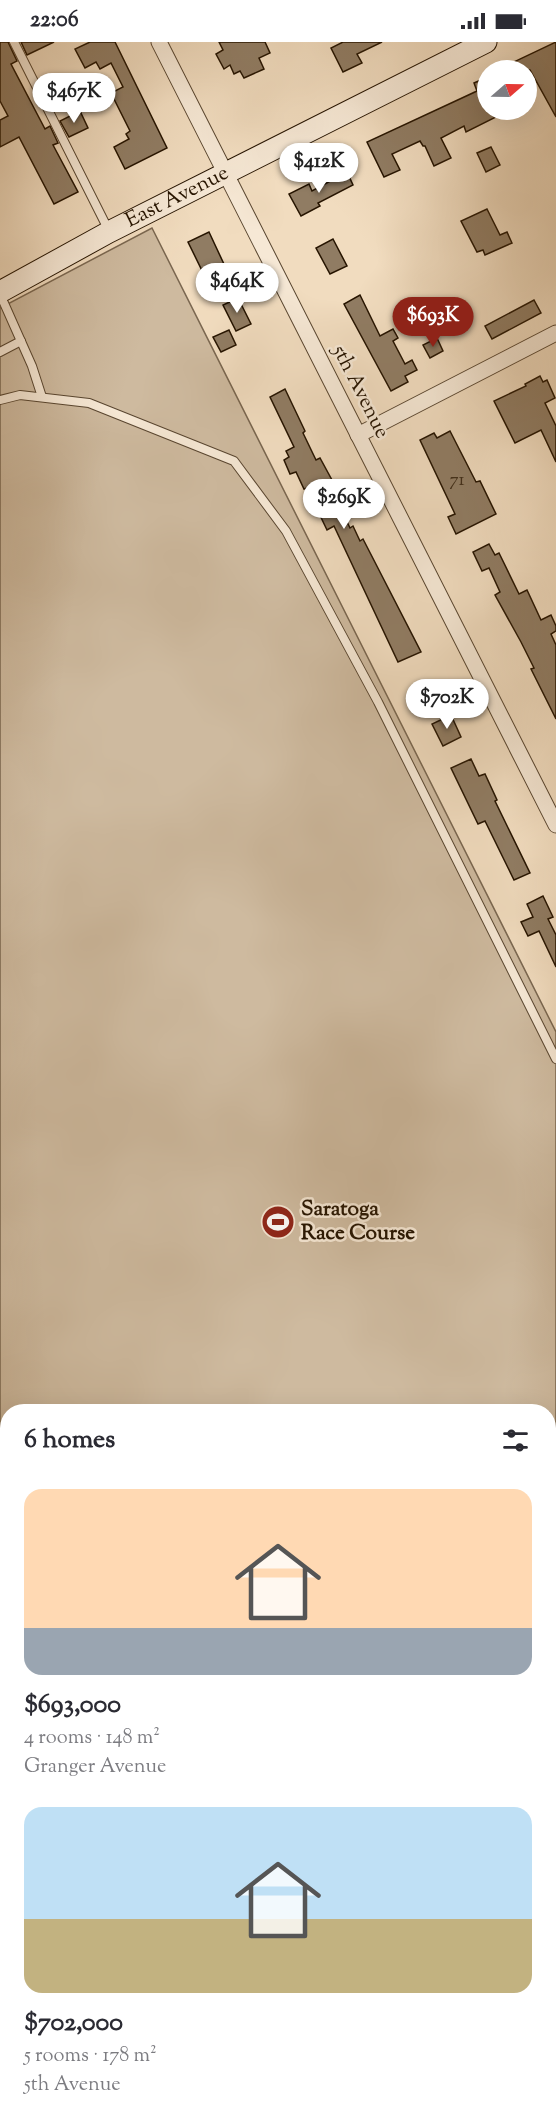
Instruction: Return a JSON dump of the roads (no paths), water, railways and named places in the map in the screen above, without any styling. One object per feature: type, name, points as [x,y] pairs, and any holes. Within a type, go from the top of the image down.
[{"type":"street","name":"5th Avenue","points":[[159,42],[556,825]]},
{"type":"street","name":"East Avenue","points":[[0,293],[109,232],[486,42]]},
{"type":"street","points":[[358,435],[556,333]]},
{"type":"lane","points":[[14,42],[109,232]]},
{"type":"lane","points":[[0,293],[42,397]]},
{"type":"lane","points":[[0,352],[21,341]]},
{"type":"lane","points":[[0,400],[20,395],[89,403],[234,461],[286,531],[378,702],[556,1059]]},
{"type":"place","name":"Saratoga Race Course","points":[[278,1222]]}]
